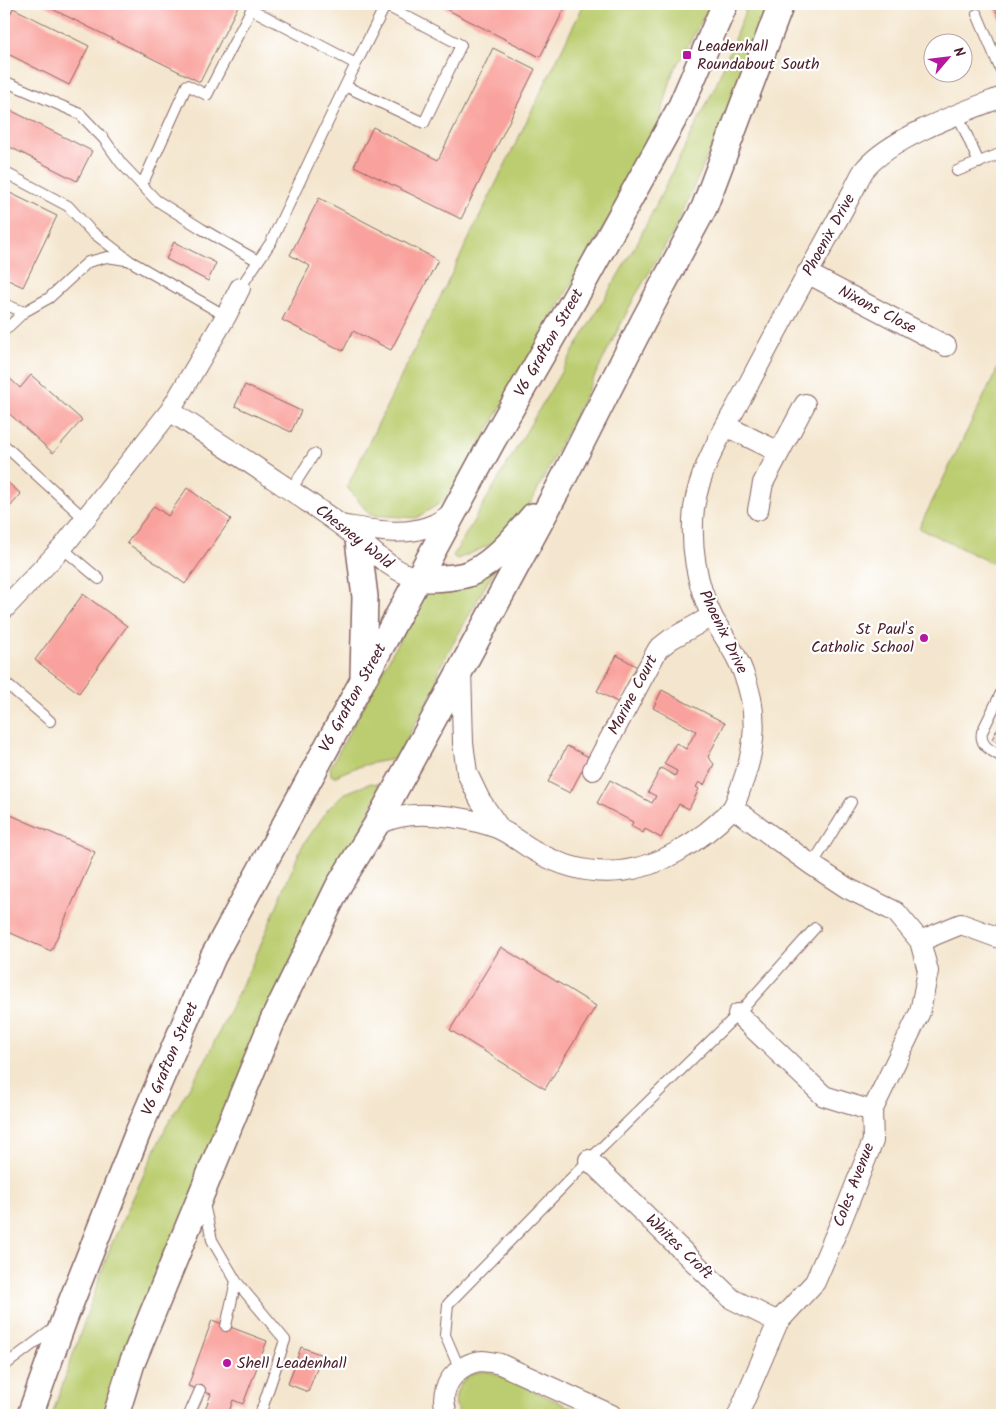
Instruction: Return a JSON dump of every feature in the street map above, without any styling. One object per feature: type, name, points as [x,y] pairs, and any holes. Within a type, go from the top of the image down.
[{"type":"street","name":"V6 Grafton Street","points":[[30,1415],[64,1320],[138,1132],[214,957],[456,512],[492,442],[580,290],[680,108],[725,4]]},
{"type":"street","points":[[116,1415],[132,1363],[273,1020],[339,885],[376,825],[462,669],[704,208],[781,4]]},
{"type":"street","name":"Phoenix Drive","points":[[376,825],[398,817],[417,815],[450,816],[500,829],[536,852],[557,861],[580,869],[606,872],[630,870],[650,865],[678,851],[704,834],[733,808],[746,776],[752,751],[755,722],[743,672],[731,646],[712,616],[699,582],[694,550],[694,508],[705,466],[865,170],[888,150],[928,127],[1002,97]]},
{"type":"street","name":"Nixons Close","points":[[808,274],[946,346]]},
{"type":"street","points":[[4,609],[62,548],[170,411],[226,316],[240,288]]},
{"type":"street","points":[[758,510],[763,483],[805,404]]},
{"type":"street","name":"Chesney Wold","points":[[170,411],[291,490],[350,532],[376,555],[403,574],[419,579]]},
{"type":"street","points":[[726,426],[779,452]]},
{"type":"street","points":[[419,579],[437,579],[472,573],[516,537],[559,487]]},
{"type":"street","points":[[363,680],[364,597],[350,532],[401,532],[426,528],[456,512]]},
{"type":"street","name":"Marine Court","points":[[593,770],[658,650],[671,639],[712,616]]},
{"type":"street","points":[[462,669],[463,743],[467,773],[480,800],[500,829]]},
{"type":"street","name":"Coles Avenue","points":[[733,808],[847,888],[896,912],[920,940],[928,971],[920,1012],[872,1111],[873,1141],[815,1282],[778,1322],[738,1415]]},
{"type":"street","points":[[920,940],[961,924],[1002,939]]},
{"type":"street","points":[[738,1014],[824,1096],[872,1111]]},
{"type":"street","name":"Whites Croft","points":[[589,1160],[732,1299],[778,1322]]},
{"type":"street","points":[[447,1415],[444,1401],[445,1390],[451,1378],[473,1362],[486,1361],[500,1364],[612,1415]]},
{"type":"lane","points":[[240,288],[271,242],[345,86],[385,5],[461,45],[424,123],[345,86]]},
{"type":"lane","points":[[142,185],[188,86],[206,95],[252,7],[356,64]]},
{"type":"lane","points":[[977,14],[1002,73]]},
{"type":"lane","points":[[4,81],[80,114],[104,139],[121,163],[156,200],[258,261]]},
{"type":"lane","points":[[958,115],[979,163]]},
{"type":"lane","points":[[957,171],[1002,153]]},
{"type":"lane","points":[[4,172],[68,206],[91,231],[130,261],[226,316]]},
{"type":"lane","points":[[4,331],[24,312],[49,298],[88,262],[107,257],[130,261]]},
{"type":"lane","points":[[4,304],[24,312]]},
{"type":"lane","points":[[4,445],[85,519]]},
{"type":"lane","points":[[291,490],[314,454]]},
{"type":"lane","points":[[62,548],[99,579]]},
{"type":"lane","points":[[4,682],[50,721]]},
{"type":"lane","points":[[1002,691],[980,739],[984,745],[1002,757]]},
{"type":"lane","points":[[812,865],[851,802]]},
{"type":"lane","points":[[460,1370],[445,1335],[448,1304],[589,1160],[738,1014],[815,928]]},
{"type":"lane","points":[[202,1190],[212,1240],[236,1281],[285,1340],[260,1415]]},
{"type":"lane","points":[[226,1326],[236,1281]]},
{"type":"lane","points":[[4,1366],[64,1320]]},
{"type":"lane","points":[[189,1415],[200,1390]]},
{"type":"green space","points":[[584,4],[711,4],[673,72],[655,137],[450,497],[416,518],[370,515],[347,487]]},
{"type":"green space","points":[[748,4],[768,4],[720,129],[674,231],[634,298],[522,519],[510,532],[496,541],[457,559],[453,556],[637,243],[716,85]]},
{"type":"green space","points":[[1002,360],[1002,568],[919,528]]},
{"type":"green space","points":[[496,567],[440,667],[435,688],[396,759],[365,765],[334,777],[331,775],[330,768],[427,589]]},
{"type":"green space","points":[[371,783],[381,785],[107,1415],[52,1415],[111,1245],[166,1127],[206,1059],[255,958],[301,848],[329,808],[343,794]]},
{"type":"green space","points":[[484,1371],[494,1373],[587,1415],[459,1415],[455,1400],[459,1387],[469,1376]]},
{"type":"building","points":[[42,4],[239,4],[200,82]]},
{"type":"building","points":[[446,4],[567,4],[540,57],[444,8]]},
{"type":"building","points":[[993,4],[1002,4],[1002,24]]},
{"type":"building","points":[[13,8],[89,46],[69,85],[4,52],[4,27]]},
{"type":"building","points":[[493,48],[535,69],[461,219],[354,166],[373,127],[438,160]]},
{"type":"building","points":[[4,107],[92,151],[77,181],[4,144]]},
{"type":"building","points":[[4,190],[57,216],[23,287],[4,278]]},
{"type":"building","points":[[319,198],[438,260],[391,350],[353,331],[343,351],[282,320],[310,266],[290,255]]},
{"type":"building","points":[[174,242],[216,263],[208,281],[166,259]]},
{"type":"building","points":[[4,373],[20,388],[31,375],[82,420],[53,453],[4,409]]},
{"type":"building","points":[[245,385],[301,411],[291,432],[235,406]]},
{"type":"building","points":[[4,479],[21,494],[4,514]]},
{"type":"building","points":[[187,488],[231,519],[185,584],[127,543],[154,506],[168,516]]},
{"type":"building","points":[[83,594],[127,626],[79,693],[35,660]]},
{"type":"building","points":[[617,655],[639,668],[619,703],[597,691]]},
{"type":"building","points":[[662,690],[725,723],[708,757],[714,764],[704,785],[699,782],[696,787],[699,789],[689,809],[679,804],[661,838],[645,829],[643,833],[631,826],[633,822],[597,803],[610,780],[652,803],[656,796],[648,792],[661,768],[675,776],[677,771],[664,764],[676,743],[686,749],[696,731],[653,708]]},
{"type":"building","points":[[1002,720],[1002,745],[992,739]]},
{"type":"building","points":[[567,746],[589,757],[570,793],[548,782]]},
{"type":"building","points":[[4,812],[95,852],[51,951],[4,930],[4,880],[6,875],[4,874]]},
{"type":"building","points":[[501,947],[596,1006],[545,1089],[450,1030]]},
{"type":"building","name":"Shell Leadenhall","points":[[212,1320],[267,1341],[243,1404],[233,1400],[228,1415],[203,1415],[211,1394],[188,1386]]},
{"type":"building","points":[[301,1347],[322,1355],[308,1392],[288,1384]]},
{"type":"place","name":"Leadenhall Roundabout South","points":[[687,55]]},
{"type":"place","name":"St Paul's Catholic School","points":[[924,638]]},
{"type":"place","name":"Shell Leadenhall","points":[[227,1363]]}]
